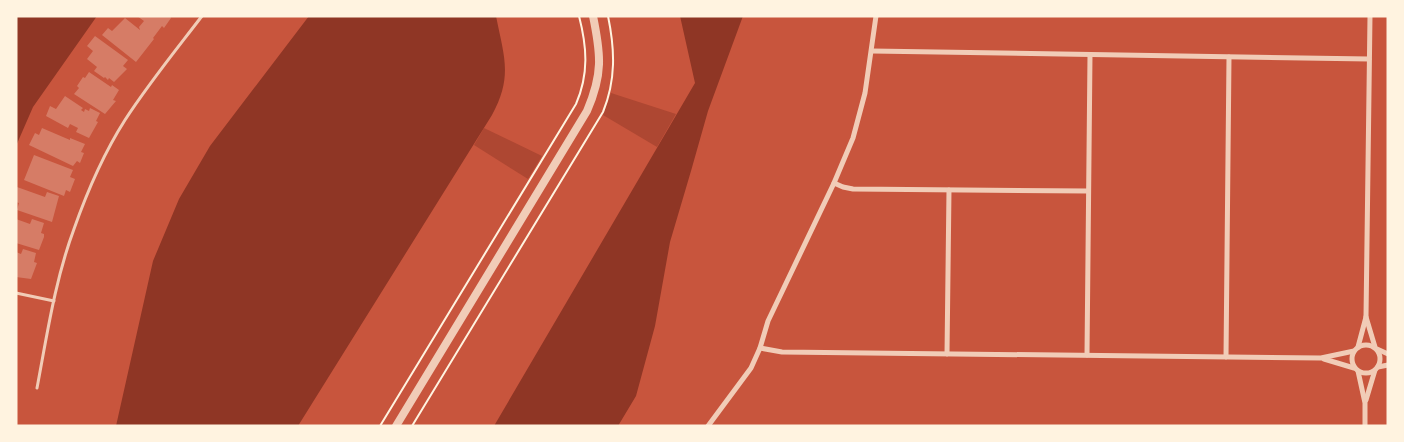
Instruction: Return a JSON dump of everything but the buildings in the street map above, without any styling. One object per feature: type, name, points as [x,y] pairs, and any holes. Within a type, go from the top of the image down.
[{"type":"street","points":[[396,426],[587,111],[598,85],[600,62],[593,16]]},
{"type":"street","points":[[708,426],[751,368],[760,348],[768,321],[850,146],[862,109],[876,16]]},
{"type":"street","points":[[1365,426],[1365,403],[1352,359],[1366,317],[1370,16]]},
{"type":"street","points":[[872,52],[1369,59]]},
{"type":"street","points":[[1086,355],[1090,55]]},
{"type":"street","points":[[1226,357],[1229,57]]},
{"type":"street","points":[[834,183],[853,189],[1088,191]]},
{"type":"street","points":[[947,354],[949,190]]},
{"type":"street","points":[[1365,403],[1380,358],[1366,317]]},
{"type":"street","points":[[760,348],[782,352],[1322,358],[1356,349],[1366,344],[1388,354]]},
{"type":"street","points":[[1322,358],[1367,373],[1388,365]]},
{"type":"lane","points":[[37,388],[54,300],[73,231],[86,196],[106,154],[125,121],[159,71],[202,16]]},
{"type":"lane","points":[[16,293],[54,300]]},
{"type":"path","points":[[380,426],[576,104],[583,86],[587,60],[584,35],[579,16]]},
{"type":"shaded area","points":[[16,16],[97,16],[33,107],[16,146]]},
{"type":"shaded area","points":[[309,16],[496,16],[505,66],[503,89],[499,101],[298,426],[116,426],[153,261],[179,199],[210,146]]},
{"type":"shaded area","points":[[680,16],[743,16],[708,111],[670,242],[655,326],[636,396],[618,426],[494,426],[695,83]]},
{"type":"shaded area","points":[[611,93],[676,114],[657,147],[603,115]]},
{"type":"shaded area","points":[[484,128],[542,156],[528,179],[474,145]]}]
